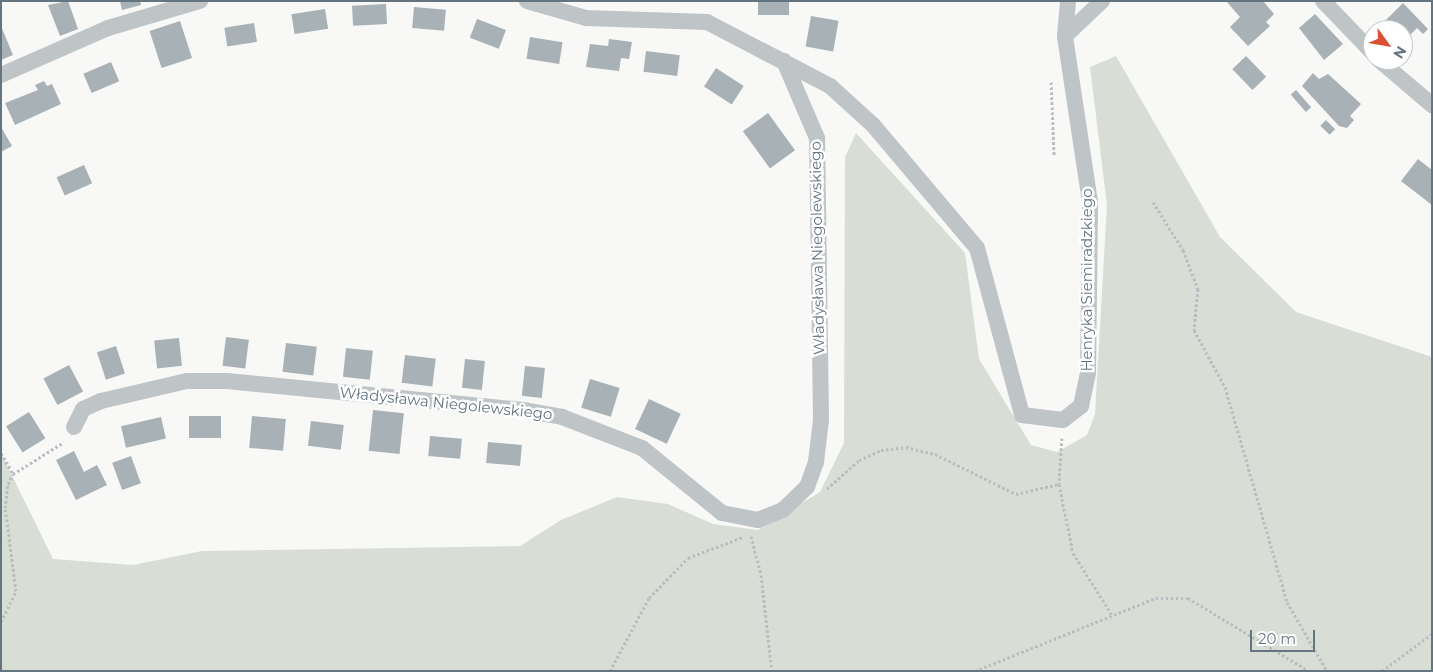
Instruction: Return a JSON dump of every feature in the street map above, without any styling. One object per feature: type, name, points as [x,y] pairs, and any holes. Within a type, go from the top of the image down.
[{"type":"street","points":[[1,75],[108,28],[200,1]]},
{"type":"street","points":[[527,1],[586,18],[707,22],[813,74],[873,125],[977,248],[1022,415],[1063,420]]},
{"type":"street","name":"Henryka Siemiradzkiego","points":[[1063,420],[1081,406],[1088,372],[1090,211],[1065,36],[1068,1]]},
{"type":"street","points":[[1065,36],[1102,1]]},
{"type":"street","points":[[1323,1],[1363,43]]},
{"type":"street","name":"Władysława Niegolewskiego","points":[[74,427],[83,409],[101,401],[187,381],[227,381],[523,410],[562,416],[642,448],[722,513],[758,520],[783,510],[807,487],[816,462],[821,420],[817,138],[784,61]]},
{"type":"street","points":[[1391,70],[1432,105]]},
{"type":"path","points":[[1153,202],[1183,250],[1198,289],[1194,330],[1225,387],[1287,602],[1327,671]]},
{"type":"path","points":[[1063,420],[1059,484],[1073,554],[1112,615]]},
{"type":"path","points":[[13,474],[53,453],[74,427]]},
{"type":"path","points":[[820,495],[859,460],[881,450],[906,447],[935,454],[1016,494],[1059,484]]},
{"type":"path","points":[[1,453],[13,474],[5,508],[16,591],[1,622]]},
{"type":"path","points":[[610,671],[649,598],[688,558],[759,532]]},
{"type":"path","points":[[751,534],[761,575],[772,671]]},
{"type":"path","points":[[976,671],[1156,598],[1188,598],[1309,671]]},
{"type":"path","points":[[1382,671],[1432,634]]},
{"type":"shaded area","points":[[1116,56],[1220,237],[1296,312],[1432,357],[1432,671],[1,671],[1,453],[53,559],[133,565],[202,551],[520,546],[561,520],[617,497],[668,504],[713,524],[758,530],[820,492],[844,443],[845,157],[856,133],[965,253],[979,359],[1031,445],[1057,452],[1087,435],[1095,414],[1107,205],[1090,67]]},
{"type":"building","points":[[68,1],[78,29],[60,36],[48,5]]},
{"type":"building","points":[[120,1],[140,1],[141,5],[122,10]]},
{"type":"building","points":[[758,1],[789,1],[789,15],[758,15]]},
{"type":"building","points":[[1226,1],[1263,1],[1274,14],[1266,22],[1270,26],[1248,46],[1230,27],[1240,17]]},
{"type":"building","points":[[1403,3],[1428,29],[1423,34],[1417,28],[1413,32],[1413,20],[1386,20]]},
{"type":"building","points":[[386,4],[387,24],[353,26],[352,6]]},
{"type":"building","points":[[414,7],[446,10],[444,31],[412,28]]},
{"type":"building","points":[[325,9],[328,29],[295,34],[291,14]]},
{"type":"building","points":[[1315,14],[1343,44],[1324,60],[1299,28]]},
{"type":"building","points":[[811,16],[839,21],[833,51],[806,47]]},
{"type":"building","points":[[477,19],[506,30],[499,49],[470,38]]},
{"type":"building","points":[[180,21],[192,58],[162,68],[150,31]]},
{"type":"building","points":[[254,23],[257,42],[227,46],[224,28]]},
{"type":"building","points":[[1,26],[13,55],[1,60]]},
{"type":"building","points":[[530,37],[563,42],[559,64],[527,59]]},
{"type":"building","points":[[609,39],[632,42],[629,59],[621,58],[619,71],[586,67],[590,44],[608,46]]},
{"type":"building","points":[[646,51],[680,55],[677,76],[643,72]]},
{"type":"building","points":[[1246,56],[1266,77],[1252,90],[1232,69]]},
{"type":"building","points":[[111,62],[119,81],[92,93],[83,74]]},
{"type":"building","points":[[716,68],[744,86],[732,104],[704,86]]},
{"type":"building","points":[[1313,73],[1319,79],[1328,74],[1361,104],[1350,116],[1354,120],[1347,128],[1339,126],[1302,86]]},
{"type":"building","points":[[44,81],[47,86],[52,84],[61,104],[15,125],[5,103],[38,90],[35,85]]},
{"type":"building","points":[[1296,90],[1311,107],[1306,112],[1291,95]]},
{"type":"building","points":[[768,113],[795,150],[770,168],[743,131]]},
{"type":"building","points":[[1326,120],[1335,129],[1330,135],[1320,126]]},
{"type":"building","points":[[1,127],[12,146],[1,152]]},
{"type":"building","points":[[1418,159],[1432,170],[1432,205],[1401,181]]},
{"type":"building","points":[[84,165],[92,183],[65,195],[57,177]]},
{"type":"building","points":[[226,337],[249,340],[245,369],[222,366]]},
{"type":"building","points":[[179,338],[182,366],[157,368],[154,341]]},
{"type":"building","points":[[286,343],[317,347],[313,376],[282,372]]},
{"type":"building","points":[[116,346],[125,374],[106,380],[97,352]]},
{"type":"building","points":[[346,348],[373,351],[370,380],[343,377]]},
{"type":"building","points":[[405,355],[436,359],[432,387],[402,383]]},
{"type":"building","points":[[465,359],[485,361],[482,390],[462,388]]},
{"type":"building","points":[[69,365],[83,391],[57,405],[43,379]]},
{"type":"building","points":[[525,366],[545,368],[542,398],[522,396]]},
{"type":"building","points":[[590,379],[620,388],[611,417],[581,408]]},
{"type":"building","points":[[649,399],[681,414],[667,444],[635,429]]},
{"type":"building","points":[[373,410],[404,413],[400,454],[369,451]]},
{"type":"building","points":[[29,412],[45,438],[23,453],[6,426]]},
{"type":"building","points":[[189,416],[221,416],[221,438],[189,438]]},
{"type":"building","points":[[252,416],[286,419],[283,451],[249,448]]},
{"type":"building","points":[[161,417],[166,438],[126,448],[121,426]]},
{"type":"building","points":[[311,421],[344,425],[341,450],[308,446]]},
{"type":"building","points":[[430,436],[462,439],[460,459],[428,456]]},
{"type":"building","points":[[488,442],[522,445],[520,466],[486,463]]},
{"type":"building","points":[[74,451],[84,472],[97,465],[107,485],[76,500],[56,460]]},
{"type":"building","points":[[131,456],[141,483],[122,490],[112,463]]}]
